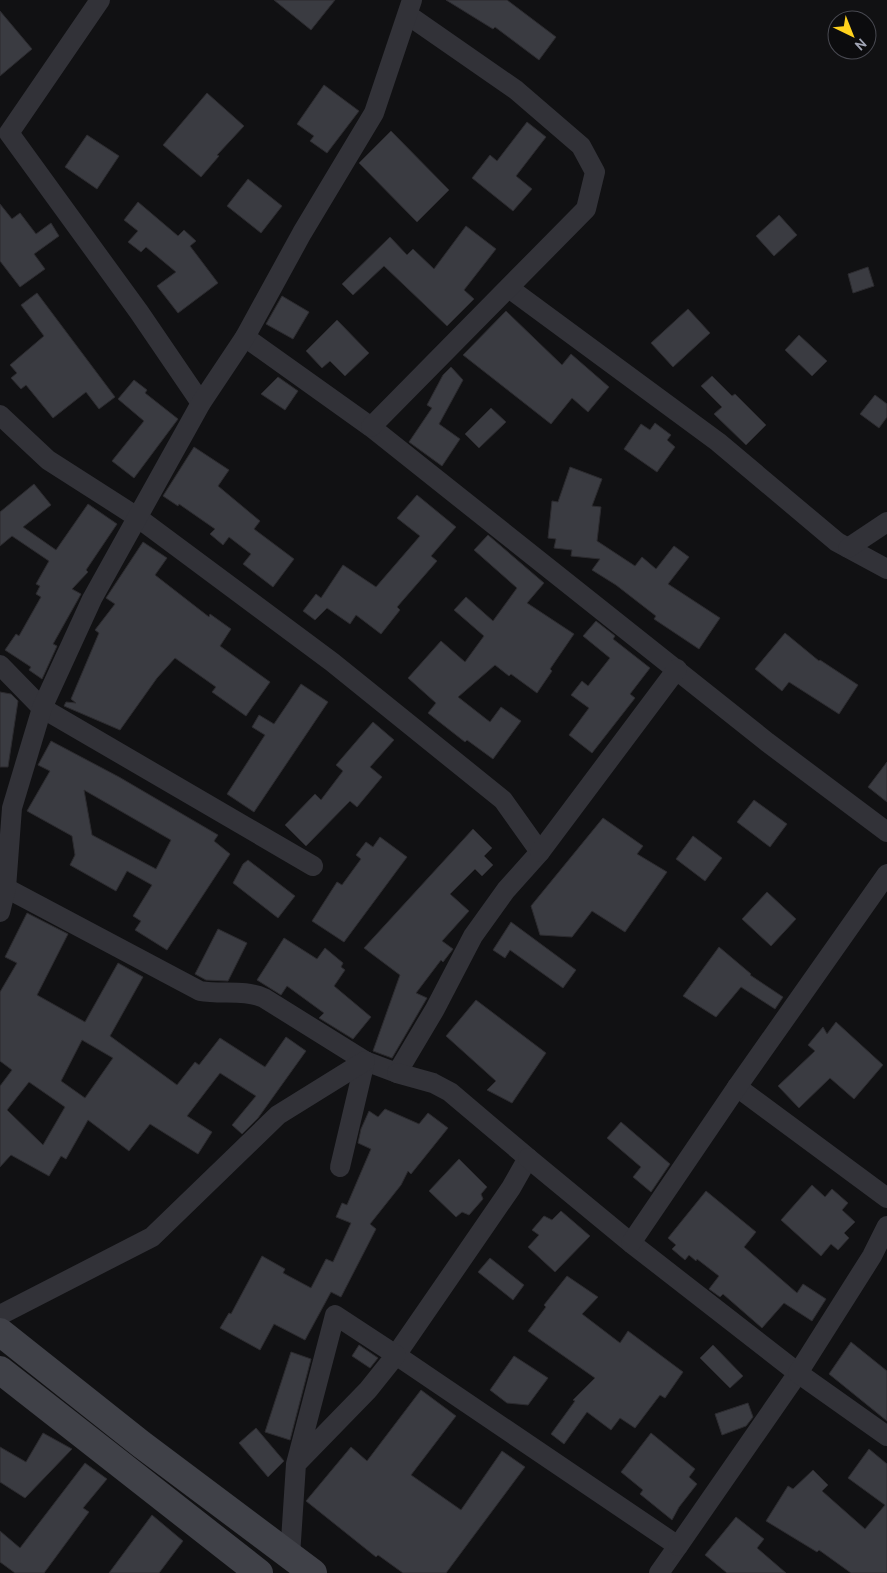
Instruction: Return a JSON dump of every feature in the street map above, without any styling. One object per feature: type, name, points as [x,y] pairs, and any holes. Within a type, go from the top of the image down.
[{"type":"street","points":[[100,0],[4,129],[139,312],[201,402]]},
{"type":"street","points":[[0,912],[6,888],[12,808],[42,708],[92,599],[201,402],[245,337],[302,233],[374,113],[410,8],[516,90],[581,146],[595,172],[586,209],[371,427]]},
{"type":"street","points":[[510,288],[718,442],[837,542],[887,569]]},
{"type":"street","points":[[245,337],[371,427],[767,742],[887,832]]},
{"type":"street","points":[[0,415],[48,460],[137,518],[332,662],[503,800],[540,852]]},
{"type":"street","points":[[848,548],[887,522]]},
{"type":"street","points":[[0,665],[42,708],[313,866]]},
{"type":"street","points":[[398,1073],[435,1009],[473,936],[506,890],[540,852],[677,669]]},
{"type":"street","points":[[631,1244],[737,1087],[887,874]]},
{"type":"street","points":[[6,888],[200,991],[214,994],[252,993],[264,998],[364,1061],[433,1083],[450,1092],[631,1244],[798,1373],[887,1436]]},
{"type":"street","points":[[340,1167],[364,1061]]},
{"type":"street","points":[[0,1315],[152,1237],[278,1115],[364,1061]]},
{"type":"street","points":[[737,1087],[887,1198]]},
{"type":"street","points":[[296,1464],[368,1390],[396,1355],[511,1188],[528,1158]]},
{"type":"street","points":[[660,1573],[798,1373],[872,1256],[887,1226]]},
{"type":"street","points":[[290,1556],[296,1464],[336,1315],[678,1546]]},
{"type":"street","points":[[0,1332],[141,1444],[312,1573]]},
{"type":"street","points":[[0,1370],[259,1573]]},
{"type":"building","points":[[274,0],[335,0],[311,30]]},
{"type":"building","points":[[446,0],[507,0],[556,37],[539,60],[495,27],[493,29]]},
{"type":"building","points":[[0,11],[32,49],[0,76]]},
{"type":"building","points":[[324,85],[359,111],[327,153],[310,141],[314,136],[297,124]]},
{"type":"building","points":[[207,93],[244,126],[217,155],[219,156],[201,177],[163,145]]},
{"type":"building","points":[[527,122],[546,137],[516,176],[532,189],[513,211],[472,178],[490,155],[497,161]]},
{"type":"building","points":[[391,131],[449,190],[417,222],[359,163]]},
{"type":"building","points":[[87,135],[119,156],[97,189],[65,167]]},
{"type":"building","points":[[248,179],[282,206],[261,233],[227,206]]},
{"type":"building","points":[[138,202],[178,236],[184,230],[196,241],[190,246],[218,283],[178,313],[157,286],[176,272],[146,247],[141,252],[128,242],[138,231],[124,220]]},
{"type":"building","points":[[0,204],[12,219],[20,213],[36,234],[51,223],[59,236],[34,254],[45,269],[20,287],[0,261]]},
{"type":"building","points":[[779,215],[797,235],[774,256],[756,236]]},
{"type":"building","points":[[466,226],[496,249],[464,290],[474,299],[447,326],[384,266],[353,295],[342,284],[390,237],[407,255],[413,249],[434,269]]},
{"type":"building","points":[[868,267],[874,286],[853,293],[848,274]]},
{"type":"building","points":[[37,293],[115,397],[99,409],[86,392],[53,418],[26,385],[21,389],[11,378],[17,373],[10,365],[44,336],[21,305]]},
{"type":"building","points":[[282,296],[309,312],[293,339],[266,324]]},
{"type":"building","points":[[688,309],[710,333],[673,367],[651,343]]},
{"type":"building","points":[[506,311],[562,365],[571,354],[609,387],[588,412],[572,398],[551,424],[463,355]]},
{"type":"building","points":[[337,320],[369,353],[345,376],[330,361],[322,368],[306,351]]},
{"type":"building","points":[[799,335],[827,361],[812,376],[785,350]]},
{"type":"building","points":[[451,367],[463,380],[439,424],[460,439],[442,466],[409,442],[432,408],[427,405],[443,375]]},
{"type":"building","points":[[712,376],[732,396],[735,394],[766,425],[746,445],[714,414],[722,407],[701,386]]},
{"type":"building","points":[[278,377],[298,391],[285,410],[261,394]]},
{"type":"building","points":[[134,380],[147,390],[145,393],[178,419],[134,478],[112,461],[144,421],[118,399]]},
{"type":"building","points":[[875,395],[887,404],[887,417],[879,428],[860,414]]},
{"type":"building","points":[[491,408],[506,422],[479,448],[465,434]]},
{"type":"building","points":[[655,423],[671,435],[667,440],[675,447],[657,472],[624,449],[641,424],[650,430]]},
{"type":"building","points":[[194,447],[229,470],[218,486],[260,521],[254,529],[294,559],[273,587],[243,564],[251,554],[229,537],[223,545],[210,534],[215,529],[179,504],[178,506],[163,496]]},
{"type":"building","points":[[570,467],[602,479],[592,506],[601,507],[597,541],[635,566],[642,557],[656,569],[674,546],[689,557],[668,584],[720,618],[699,649],[654,619],[656,616],[616,585],[592,570],[600,559],[571,556],[572,550],[554,548],[556,539],[548,538],[552,501],[558,502]]},
{"type":"building","points":[[34,484],[51,505],[23,527],[56,550],[88,504],[117,524],[86,570],[88,572],[72,589],[81,594],[53,644],[57,646],[42,679],[29,670],[31,667],[5,650],[16,634],[19,636],[41,597],[36,594],[40,586],[36,584],[49,561],[12,536],[0,546],[0,512]]},
{"type":"building","points":[[417,495],[456,527],[431,556],[437,561],[397,607],[400,610],[381,634],[356,615],[350,624],[327,608],[315,620],[303,611],[316,594],[321,598],[343,565],[376,587],[420,536],[397,518]]},
{"type":"building","points":[[488,535],[544,583],[527,603],[574,634],[550,669],[552,671],[537,693],[495,665],[458,697],[490,722],[501,707],[521,721],[493,759],[467,740],[465,742],[428,713],[436,703],[408,678],[441,641],[465,662],[484,636],[454,610],[466,597],[493,621],[517,588],[474,550]]},
{"type":"building","points":[[143,542],[167,558],[155,575],[209,617],[210,614],[231,629],[220,646],[270,682],[246,716],[212,692],[216,687],[175,658],[157,678],[120,730],[64,706],[66,702],[76,703],[71,699],[99,633],[95,630],[115,604],[106,598]]},
{"type":"building","points":[[596,621],[615,636],[613,639],[650,668],[630,694],[635,698],[592,753],[569,735],[589,708],[571,695],[582,681],[588,686],[610,658],[583,636]]},
{"type":"building","points":[[785,633],[819,661],[858,685],[839,714],[789,682],[782,691],[755,669]]},
{"type":"building","points":[[301,684],[328,702],[254,812],[227,794],[265,735],[252,727],[259,715],[274,724]]},
{"type":"building","points":[[0,692],[11,694],[18,701],[8,767],[0,767]]},
{"type":"building","points":[[373,722],[394,740],[370,767],[382,777],[357,807],[350,801],[306,846],[285,825],[315,794],[321,800],[343,771],[336,765]]},
{"type":"building","points":[[51,741],[119,777],[218,835],[214,841],[230,854],[167,950],[135,930],[141,921],[133,916],[152,885],[127,871],[116,891],[70,865],[75,855],[72,836],[27,811],[50,771],[38,765]],"holes":[[[84,790],[171,840],[156,869],[92,835]]]},
{"type":"building","points":[[887,762],[887,802],[868,787]]},
{"type":"building","points":[[754,800],[787,824],[770,847],[737,822]]},
{"type":"building","points":[[603,818],[643,846],[637,854],[667,872],[625,932],[592,911],[572,937],[540,935],[531,906]]},
{"type":"building","points":[[473,829],[492,848],[484,856],[493,865],[482,876],[475,869],[450,894],[469,911],[442,941],[453,949],[443,962],[441,960],[416,993],[427,998],[392,1058],[373,1051],[400,975],[364,948]]},
{"type":"building","points":[[693,836],[722,858],[705,881],[676,859]]},
{"type":"building","points":[[380,837],[407,857],[344,942],[312,921],[337,882],[342,885],[361,859],[356,855],[366,842],[373,847]]},
{"type":"building","points":[[248,860],[295,896],[278,918],[233,883],[243,864]]},
{"type":"building","points":[[767,892],[796,919],[771,946],[742,919]]},
{"type":"building","points":[[27,913],[68,934],[37,995],[85,1022],[118,963],[143,977],[110,1036],[177,1085],[195,1062],[199,1065],[220,1038],[265,1067],[286,1037],[306,1051],[258,1118],[242,1134],[232,1125],[256,1096],[220,1073],[187,1116],[212,1132],[198,1154],[150,1124],[129,1151],[88,1120],[66,1159],[61,1156],[49,1176],[11,1155],[0,1167],[0,1086],[12,1070],[0,1061],[0,992],[17,963],[5,957]],"holes":[[[82,1040],[113,1058],[85,1098],[61,1081]],[[29,1082],[65,1107],[43,1145],[7,1110]]]},
{"type":"building","points":[[511,922],[576,970],[563,988],[510,950],[505,958],[493,950]]},
{"type":"building","points":[[218,929],[247,943],[228,981],[206,980],[195,974]]},
{"type":"building","points":[[284,938],[317,959],[325,948],[343,963],[341,967],[345,970],[334,986],[371,1017],[353,1039],[319,1018],[324,1013],[287,986],[281,995],[257,980]]},
{"type":"building","points":[[719,947],[750,975],[783,997],[775,1009],[741,987],[716,1017],[683,996]]},
{"type":"building","points":[[476,1000],[546,1053],[512,1103],[487,1090],[496,1081],[446,1036]]},
{"type":"building","points":[[836,1022],[883,1065],[854,1099],[830,1078],[799,1108],[778,1086],[815,1051],[808,1045],[823,1027],[827,1034]]},
{"type":"building","points":[[385,1109],[419,1124],[428,1113],[448,1128],[411,1174],[408,1171],[401,1185],[370,1224],[376,1229],[341,1297],[331,1292],[305,1340],[274,1324],[260,1350],[220,1328],[229,1313],[231,1314],[262,1256],[285,1269],[283,1273],[311,1288],[326,1259],[333,1262],[351,1223],[336,1217],[342,1203],[347,1205],[371,1149],[358,1143],[361,1129],[369,1111],[378,1117]]},
{"type":"building","points":[[621,1122],[670,1164],[651,1192],[633,1177],[641,1167],[607,1138]]},
{"type":"building","points":[[459,1159],[487,1187],[481,1194],[483,1199],[469,1215],[462,1212],[456,1217],[429,1191]]},
{"type":"building","points":[[812,1185],[825,1197],[832,1189],[848,1203],[842,1210],[855,1222],[844,1233],[849,1238],[838,1250],[831,1244],[821,1256],[781,1220]]},
{"type":"building","points":[[706,1191],[756,1232],[744,1247],[797,1293],[803,1284],[826,1299],[812,1321],[784,1303],[762,1328],[723,1294],[720,1297],[709,1289],[719,1276],[697,1259],[696,1261],[689,1255],[685,1260],[672,1249],[676,1245],[668,1238]]},
{"type":"building","points":[[561,1211],[590,1236],[555,1272],[528,1247],[539,1235],[532,1230],[544,1216],[552,1220]]},
{"type":"building","points":[[490,1258],[524,1285],[513,1300],[478,1272]]},
{"type":"building","points":[[567,1276],[598,1297],[582,1314],[620,1343],[628,1331],[683,1372],[665,1398],[660,1395],[635,1428],[620,1418],[611,1430],[587,1412],[564,1444],[551,1434],[575,1401],[573,1400],[595,1378],[528,1331],[546,1307],[544,1305]]},
{"type":"building","points":[[851,1342],[887,1371],[887,1421],[829,1374]]},
{"type":"building","points":[[359,1345],[378,1358],[370,1368],[352,1356]]},
{"type":"building","points":[[713,1345],[743,1376],[730,1388],[700,1358]]},
{"type":"building","points":[[291,1352],[311,1359],[290,1440],[265,1432]]},
{"type":"building","points":[[514,1356],[548,1378],[528,1405],[507,1403],[490,1390]]},
{"type":"building","points":[[421,1390],[456,1416],[411,1475],[461,1510],[502,1451],[525,1467],[446,1573],[403,1573],[378,1555],[376,1557],[306,1501],[351,1447],[367,1461]]},
{"type":"building","points":[[748,1403],[753,1417],[746,1426],[722,1435],[715,1414]]},
{"type":"building","points":[[256,1428],[284,1461],[268,1477],[239,1443]]},
{"type":"building","points":[[43,1433],[72,1449],[25,1498],[0,1482],[0,1447],[26,1462]]},
{"type":"building","points":[[651,1433],[695,1469],[689,1477],[697,1484],[679,1507],[672,1520],[640,1494],[643,1490],[621,1472]]},
{"type":"building","points":[[869,1449],[887,1464],[887,1573],[851,1573],[819,1550],[817,1552],[766,1521],[788,1486],[793,1489],[813,1470],[828,1485],[822,1491],[865,1529],[885,1505],[848,1478]]},
{"type":"building","points":[[85,1463],[107,1479],[83,1508],[89,1512],[44,1573],[15,1573],[0,1562],[0,1531],[20,1548]]},
{"type":"building","points":[[152,1515],[183,1541],[159,1573],[109,1573]]},
{"type":"building","points":[[736,1517],[764,1539],[757,1548],[786,1573],[727,1573],[705,1555]]}]
